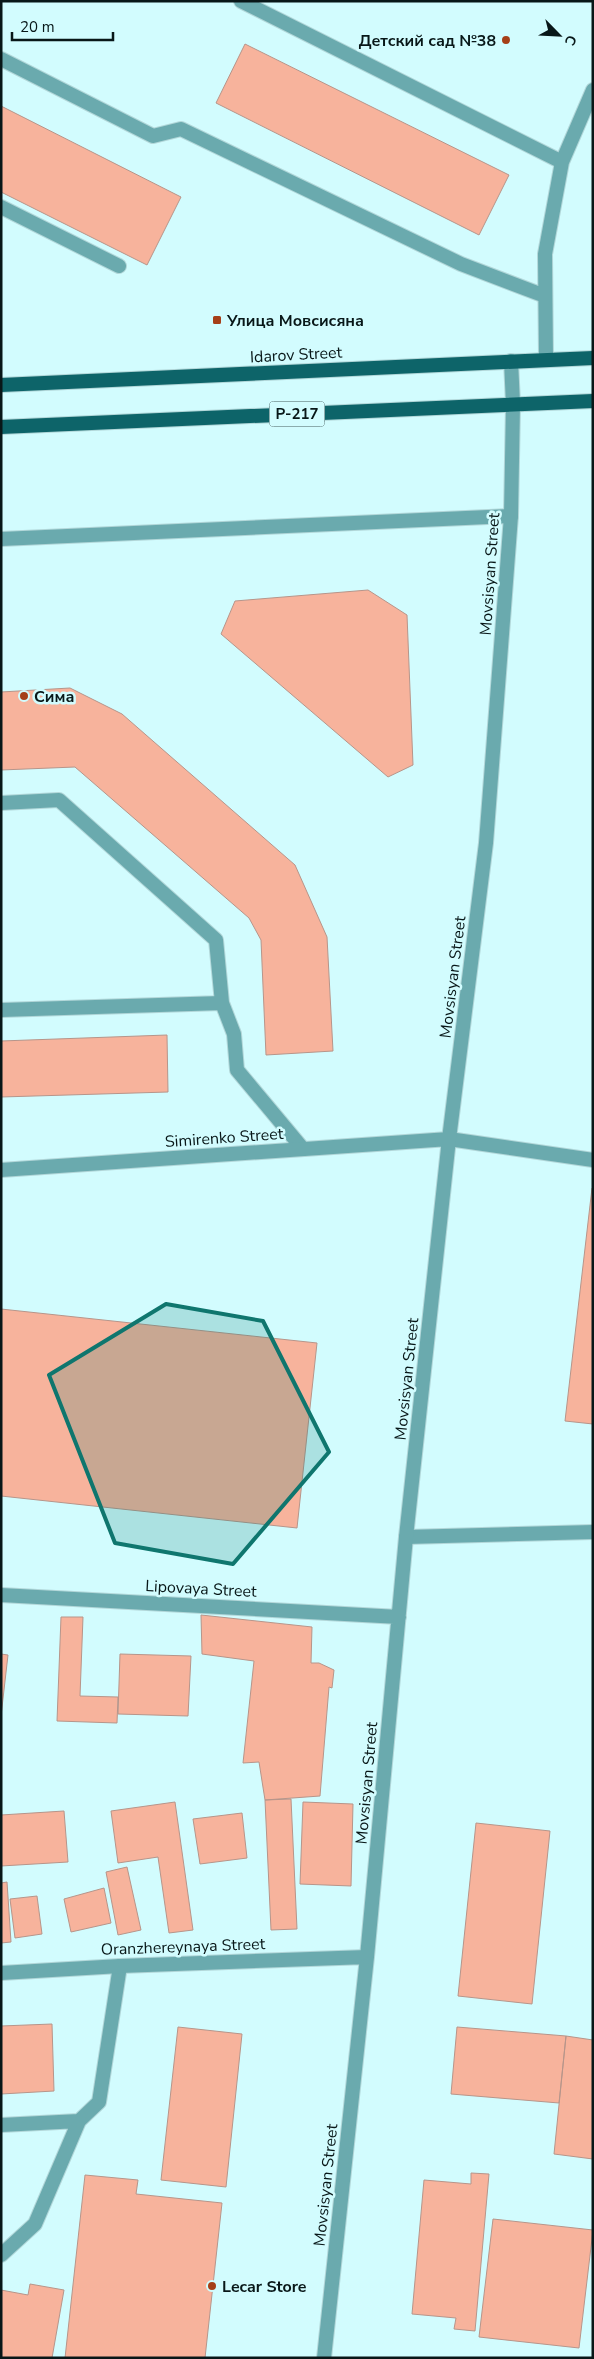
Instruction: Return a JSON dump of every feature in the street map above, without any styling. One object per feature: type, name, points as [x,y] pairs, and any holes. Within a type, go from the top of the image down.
[{"type":"main road","name":"Idarov Street","points":[[1,385],[593,358]]},
{"type":"main road","name":"Р-217","points":[[1,427],[593,401]]},
{"type":"street","points":[[241,1],[562,162]]},
{"type":"street","points":[[1,60],[153,136],[181,129],[461,264],[545,296]]},
{"type":"street","points":[[546,359],[545,254],[562,162],[593,90]]},
{"type":"street","points":[[1,207],[119,266]]},
{"type":"street","name":"Movsisyan Street","points":[[324,2358],[366,1957],[406,1537],[449,1139],[486,843],[511,516],[513,404],[511,361]]},
{"type":"street","points":[[1,539],[511,516]]},
{"type":"street","points":[[1,803],[59,800],[216,940],[222,1003],[234,1034],[237,1070],[303,1149]]},
{"type":"street","points":[[1,1010],[222,1003]]},
{"type":"street","name":"Simirenko Street","points":[[1,1170],[449,1139],[593,1160]]},
{"type":"street","points":[[406,1537],[593,1532]]},
{"type":"street","name":"Lipovaya Street","points":[[1,1595],[399,1617]]},
{"type":"street","name":"Oranzhereynaya Street","points":[[1,1973],[120,1966],[366,1957]]},
{"type":"street","points":[[1,2255],[35,2224],[79,2121],[99,2102],[120,1966]]},
{"type":"street","points":[[1,2125],[79,2121]]},
{"type":"highlighted area","points":[[166,1304],[263,1321],[329,1452],[233,1564],[115,1543],[49,1375]]},
{"type":"building","points":[[245,44],[509,175],[479,235],[216,103]]},
{"type":"building","points":[[1,106],[181,197],[147,265],[1,192]]},
{"type":"building","points":[[368,590],[407,615],[413,765],[388,777],[221,634],[235,601]]},
{"type":"building","points":[[70,688],[122,714],[295,865],[327,937],[333,1051],[266,1055],[261,940],[249,918],[75,767],[1,770],[1,692]]},
{"type":"building","points":[[167,1035],[168,1092],[1,1097],[1,1041]]},
{"type":"building","points":[[593,1188],[593,1424],[565,1421]]},
{"type":"building","points":[[1,1309],[317,1343],[297,1528],[1,1496]]},
{"type":"building","points":[[201,1615],[312,1627],[311,1663],[319,1663],[334,1670],[332,1688],[329,1687],[320,1796],[265,1800],[259,1762],[243,1763],[254,1661],[202,1654]]},
{"type":"building","points":[[61,1617],[83,1617],[80,1696],[118,1697],[117,1723],[57,1721]]},
{"type":"building","points":[[1,1654],[8,1655],[1,1716]]},
{"type":"building","points":[[120,1654],[191,1656],[188,1716],[118,1714]]},
{"type":"building","points":[[291,1799],[297,1929],[271,1930],[265,1800]]},
{"type":"building","points":[[175,1802],[193,1930],[169,1933],[158,1857],[118,1863],[111,1811]]},
{"type":"building","points":[[303,1802],[353,1804],[351,1886],[300,1884]]},
{"type":"building","points":[[64,1811],[68,1862],[1,1866],[1,1815]]},
{"type":"building","points":[[242,1813],[247,1858],[200,1864],[193,1819]]},
{"type":"building","points":[[476,1823],[550,1831],[532,2004],[458,1996]]},
{"type":"building","points":[[127,1867],[141,1930],[118,1935],[106,1872]]},
{"type":"building","points":[[7,1882],[11,1942],[1,1943],[1,1883]]},
{"type":"building","points":[[104,1888],[111,1923],[71,1932],[64,1899]]},
{"type":"building","points":[[37,1896],[42,1934],[15,1938],[10,1899]]},
{"type":"building","points":[[52,2024],[54,2091],[1,2094],[1,2026]]},
{"type":"building","points":[[178,2027],[242,2034],[226,2187],[161,2180]]},
{"type":"building","points":[[457,2027],[566,2036],[559,2103],[451,2094]]},
{"type":"building","points":[[566,2036],[593,2040],[593,2159],[554,2154]]},
{"type":"building","points":[[471,2173],[489,2174],[475,2331],[454,2329],[456,2318],[412,2314],[424,2180],[471,2184]]},
{"type":"building","points":[[85,2175],[138,2180],[136,2194],[222,2203],[205,2358],[65,2358]]},
{"type":"building","points":[[493,2219],[593,2230],[579,2348],[479,2337]]},
{"type":"building","points":[[30,2284],[64,2290],[52,2358],[1,2358],[1,2290],[28,2295]]},
{"type":"place","name":"Детский сад №38","points":[[506,40]]},
{"type":"place","name":"Улица Мовсисяна","points":[[217,320]]},
{"type":"place","name":"Сима","points":[[24,696]]},
{"type":"place","name":"Lecar Store","points":[[212,2286]]}]
